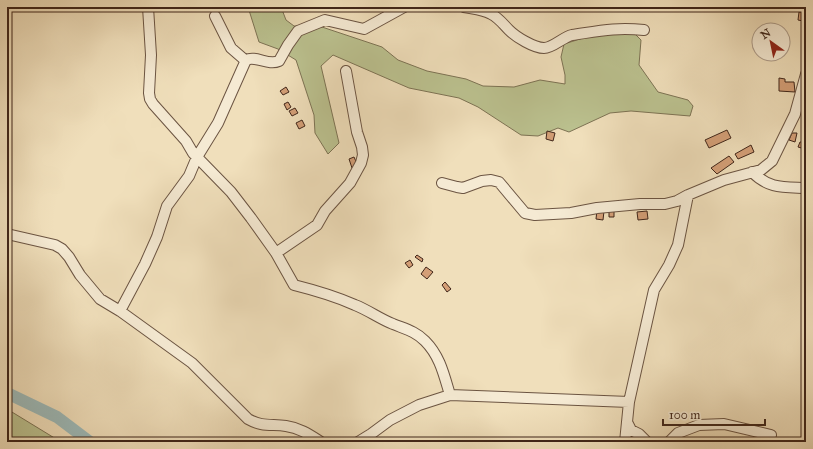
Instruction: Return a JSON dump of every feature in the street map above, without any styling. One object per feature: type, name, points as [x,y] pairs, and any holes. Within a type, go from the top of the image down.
[{"type":"street","points":[[148,7],[151,49],[150,99],[153,104],[186,141],[197,157],[231,192],[276,253],[294,285],[311,289],[354,304],[393,324],[409,329],[419,335],[426,342],[441,364],[450,395]]},
{"type":"street","points":[[120,311],[145,264],[157,237],[167,206],[189,176],[197,157],[218,123],[246,61],[251,58],[273,63],[279,61],[298,31],[324,20],[364,29],[404,7]]},
{"type":"street","points":[[464,7],[480,9],[493,14],[515,36],[542,48],[549,47],[567,36],[610,28],[644,30]]},
{"type":"street","points":[[215,16],[231,48],[246,61]]},
{"type":"street","points":[[276,253],[317,225],[325,211],[350,183],[361,163],[363,155],[362,147],[357,132],[346,71]]},
{"type":"street","points":[[442,183],[463,188],[482,181],[491,180],[499,182],[525,214],[535,215],[571,213],[597,208],[640,204],[665,204],[677,201],[724,180],[761,170],[772,161],[795,114],[806,74]]},
{"type":"street","points":[[752,172],[761,181],[773,186],[806,188]]},
{"type":"street","points":[[625,442],[629,402],[651,301],[654,290],[669,265],[678,245],[688,195]]},
{"type":"street","points":[[7,234],[55,245],[62,249],[100,299],[120,311],[192,363],[248,419],[255,423],[267,426],[286,426],[304,431],[321,442]]},
{"type":"street","points":[[358,442],[396,417],[419,405],[450,395],[629,402]]},
{"type":"street","points":[[627,422],[631,430],[639,434],[647,442]]},
{"type":"street","points":[[669,442],[678,432],[699,425],[724,424],[770,435]]},
{"type":"green space","points":[[248,7],[281,7],[286,20],[294,26],[322,27],[382,47],[398,60],[427,71],[466,79],[483,86],[514,87],[540,80],[565,84],[565,75],[561,57],[564,44],[596,34],[633,32],[641,40],[639,65],[658,92],[688,100],[693,106],[690,116],[631,111],[610,113],[569,132],[558,128],[538,136],[521,135],[478,107],[459,98],[409,88],[333,55],[321,66],[339,143],[328,154],[315,133],[314,115],[296,60],[278,49],[259,42]]},
{"type":"green space","points":[[7,409],[61,442],[7,442]]},
{"type":"building","points":[[799,12],[804,12],[803,21],[798,20]]},
{"type":"building","points":[[779,78],[785,79],[785,82],[794,82],[795,92],[779,91]]},
{"type":"building","points":[[286,87],[289,92],[283,95],[280,91]]},
{"type":"building","points":[[288,102],[291,107],[287,110],[284,104]]},
{"type":"building","points":[[295,108],[298,113],[292,116],[289,111]]},
{"type":"building","points":[[302,120],[305,126],[299,129],[296,123]]},
{"type":"building","points":[[727,130],[731,138],[709,148],[705,140]]},
{"type":"building","points":[[547,131],[555,133],[553,141],[546,139]]},
{"type":"building","points":[[792,133],[797,133],[795,142],[789,140]]},
{"type":"building","points":[[800,142],[806,142],[805,149],[798,147]]},
{"type":"building","points":[[751,145],[754,152],[738,159],[735,154]]},
{"type":"building","points":[[729,156],[734,162],[717,174],[711,168]]},
{"type":"building","points":[[354,157],[358,166],[352,168],[349,159]]},
{"type":"building","points":[[597,210],[604,211],[603,220],[596,219]]},
{"type":"building","points":[[609,211],[614,211],[614,217],[609,217]]},
{"type":"building","points":[[647,211],[648,219],[638,220],[637,212]]},
{"type":"building","points":[[417,255],[423,259],[422,262],[415,257]]},
{"type":"building","points":[[410,260],[413,265],[409,268],[405,263]]},
{"type":"building","points":[[426,267],[433,272],[427,279],[421,274]]},
{"type":"building","points":[[445,282],[451,289],[447,292],[442,285]]},
{"type":"waterway","points":[[7,393],[57,417],[90,442]]}]
